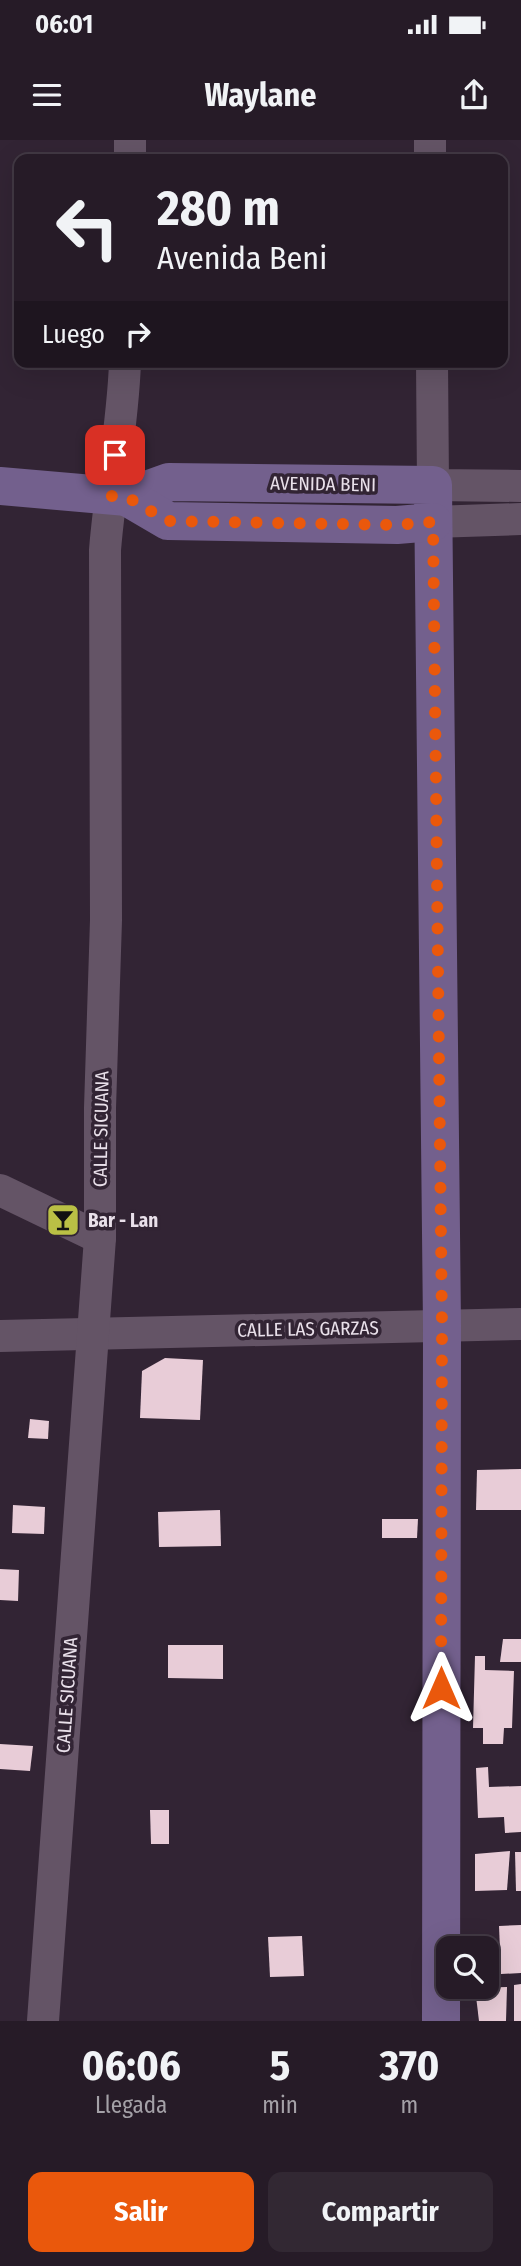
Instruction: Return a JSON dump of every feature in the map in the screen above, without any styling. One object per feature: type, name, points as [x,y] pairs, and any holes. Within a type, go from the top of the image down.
[{"type":"main road","name":"AVENIDA BENI","points":[[118,497],[169,482],[433,485]]},
{"type":"main road","points":[[433,485],[442,1326],[441,2021]]},
{"type":"main road","name":"AVENIDA BENI","points":[[0,486],[118,497],[168,521],[397,525],[433,522]]},
{"type":"street","name":"CALLE SICUANA","points":[[43,2021],[100,1238],[100,1108],[106,920],[105,550],[118,497],[125,368]]},
{"type":"street","points":[[432,368],[433,485]]},
{"type":"street","name":"AVENIDA BENI","points":[[433,485],[521,486]]},
{"type":"street","name":"AVENIDA BENI","points":[[433,522],[521,519]]},
{"type":"street","points":[[0,1190],[100,1238]]},
{"type":"street","name":"CALLE LAS GARZAS","points":[[0,1336],[521,1324]]},
{"type":"building","points":[[165,1358],[203,1360],[200,1420],[140,1418],[142,1371]]},
{"type":"building","points":[[30,1419],[49,1421],[48,1439],[28,1438]]},
{"type":"building","points":[[521,1469],[521,1510],[476,1510],[477,1470]]},
{"type":"building","points":[[13,1505],[45,1507],[44,1534],[12,1533]]},
{"type":"building","points":[[220,1510],[221,1546],[159,1547],[158,1512]]},
{"type":"building","points":[[382,1519],[418,1519],[417,1538],[382,1538]]},
{"type":"building","points":[[0,1569],[19,1570],[18,1601],[0,1600]]},
{"type":"building","points":[[503,1639],[521,1639],[521,1662],[500,1662]]},
{"type":"building","points":[[168,1645],[223,1645],[223,1679],[168,1678]]},
{"type":"building","points":[[475,1656],[485,1656],[485,1670],[514,1671],[512,1728],[504,1728],[503,1744],[483,1744],[483,1728],[473,1728]]},
{"type":"building","points":[[0,1744],[33,1746],[30,1771],[0,1769]]},
{"type":"building","points":[[488,1767],[489,1787],[521,1786],[521,1832],[505,1833],[504,1817],[478,1818],[476,1768]]},
{"type":"building","points":[[150,1810],[169,1810],[169,1844],[151,1844]]},
{"type":"building","points":[[510,1851],[507,1890],[475,1891],[475,1854]]},
{"type":"building","points":[[515,1852],[521,1852],[521,1891],[516,1891]]},
{"type":"building","points":[[521,1925],[521,1973],[501,1974],[499,1926]]},
{"type":"building","points":[[302,1936],[304,1976],[270,1977],[268,1937]]},
{"type":"building","points":[[521,1984],[521,2021],[514,2021],[514,1985]]},
{"type":"building","points":[[499,1987],[507,1987],[506,2021],[479,2021],[476,1999],[499,1999]]},
{"type":"place","name":"Bar - Lan","points":[[63,1220]]},
{"type":"route","points":[[115,455],[110,496],[127,497],[168,521],[397,525],[433,522],[442,1326],[441,1688]]}]
